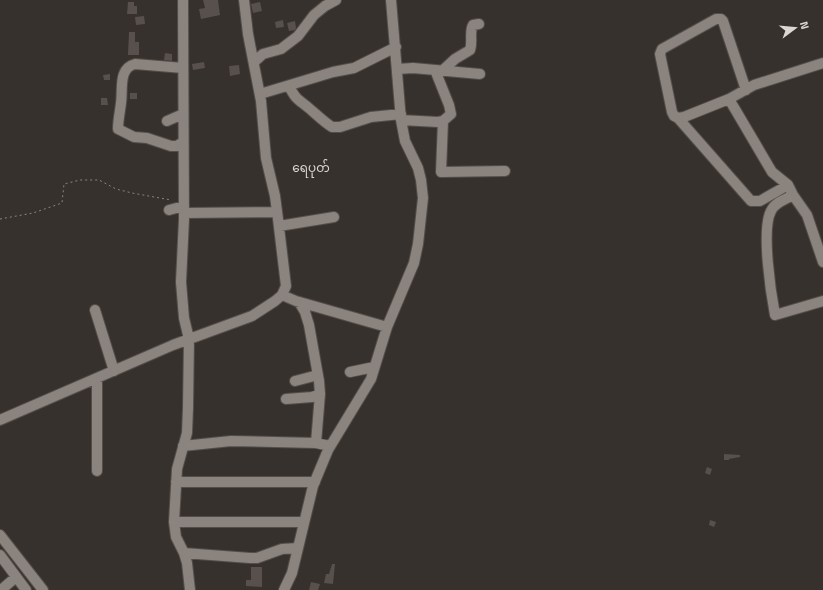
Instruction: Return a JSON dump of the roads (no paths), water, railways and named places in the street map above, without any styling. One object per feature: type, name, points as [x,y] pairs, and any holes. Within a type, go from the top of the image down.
[{"type":"street","points":[[183,0],[184,207],[181,282],[184,318],[189,339],[188,420],[187,433],[182,446],[177,469],[174,522],[176,537],[187,563],[190,590]]},
{"type":"street","points":[[0,420],[189,339],[252,316],[272,304],[282,295],[286,286],[279,226],[266,158],[260,94],[248,34],[244,0]]},
{"type":"street","points":[[254,62],[263,54],[281,49],[301,32],[314,15],[325,6],[336,0]]},
{"type":"street","points":[[284,590],[292,573],[315,482],[330,446],[370,379],[388,327],[414,263],[418,244],[423,198],[418,168],[405,141],[401,117],[391,0]]},
{"type":"street","points":[[746,90],[723,21],[718,18],[660,51],[672,112],[751,201],[760,202],[788,186]]},
{"type":"street","points":[[438,70],[470,50],[472,42],[471,28],[473,25],[479,24]]},
{"type":"street","points":[[260,94],[354,68],[396,47]]},
{"type":"street","points":[[678,118],[729,99],[754,85],[823,63]]},
{"type":"street","points":[[183,68],[135,64],[130,65],[123,74],[121,102],[118,117],[118,129],[134,137],[147,138],[171,146],[177,146],[183,142]]},
{"type":"street","points":[[398,69],[438,70],[480,74]]},
{"type":"street","points":[[288,86],[299,102],[309,108],[332,128],[340,127],[371,116],[401,117],[438,122],[443,121],[450,114],[451,109],[438,70]]},
{"type":"street","points":[[729,99],[772,172],[792,190],[793,195],[807,215],[823,262]]},
{"type":"street","points":[[166,120],[183,114]]},
{"type":"street","points":[[443,121],[441,172],[505,171]]},
{"type":"street","points":[[793,195],[775,205],[770,212],[766,228],[771,294],[775,315],[823,301]]},
{"type":"street","points":[[169,210],[184,207],[277,212]]},
{"type":"street","points":[[279,226],[334,217]]},
{"type":"street","points":[[282,295],[300,302],[388,327]]},
{"type":"street","points":[[300,302],[309,325],[318,376],[320,394],[316,443]]},
{"type":"street","points":[[95,310],[114,371]]},
{"type":"street","points":[[350,372],[374,367]]},
{"type":"street","points":[[295,381],[318,376]]},
{"type":"street","points":[[97,378],[97,471]]},
{"type":"street","points":[[286,398],[312,397],[320,394]]},
{"type":"street","points":[[182,446],[231,441],[316,443],[330,446]]},
{"type":"street","points":[[176,482],[315,482]]},
{"type":"street","points":[[174,522],[304,522]]},
{"type":"street","points":[[0,535],[43,590]]},
{"type":"street","points":[[184,553],[250,558],[282,549],[298,548]]},
{"type":"street","points":[[0,555],[26,590]]},
{"type":"street","points":[[1,590],[16,577]]},
{"type":"district","name":"ရေပုတ်","points":[[311,168]]}]
